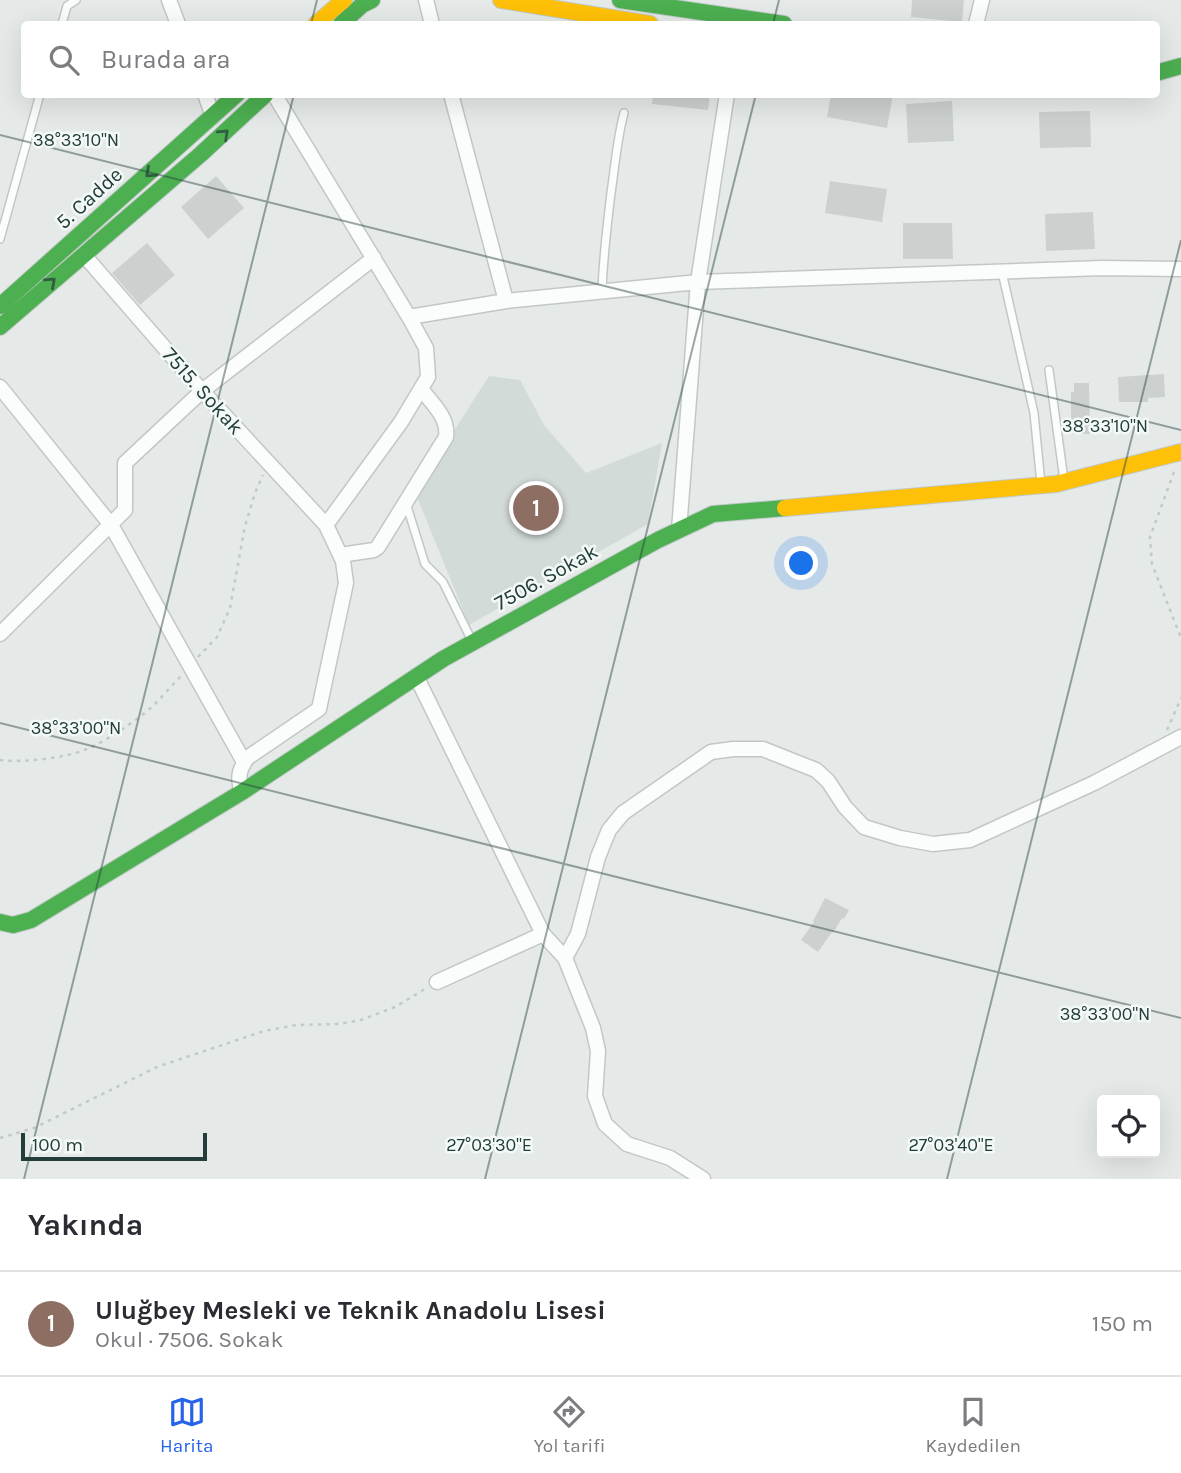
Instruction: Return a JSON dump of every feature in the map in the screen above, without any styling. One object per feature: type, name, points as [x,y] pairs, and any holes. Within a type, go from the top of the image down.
[{"type":"street","points":[[169,0],[177,21]]},
{"type":"street","points":[[320,21],[344,0]]},
{"type":"street","points":[[344,21],[372,0]]},
{"type":"street","points":[[426,0],[431,21]]},
{"type":"street","points":[[501,0],[631,21]]},
{"type":"street","points":[[620,0],[737,21],[742,0]]},
{"type":"street","points":[[977,21],[982,0]]},
{"type":"street","points":[[1160,72],[1181,66]]},
{"type":"street","points":[[206,98],[213,117]]},
{"type":"street","name":"5. Cadde","points":[[2,300],[233,98]]},
{"type":"street","points":[[0,327],[213,144],[262,98]]},
{"type":"street","points":[[276,98],[410,317],[426,348],[428,377],[401,422],[326,525]]},
{"type":"street","points":[[452,98],[506,301]]},
{"type":"street","points":[[679,530],[698,282],[726,98]]},
{"type":"street","name":"7515. Sokak","points":[[83,254],[202,391],[326,525],[343,561],[346,583],[319,709],[244,762]]},
{"type":"street","points":[[0,634],[125,510],[125,463],[202,391],[374,258]]},
{"type":"street","points":[[410,317],[506,301],[698,282],[1102,268],[1181,269]]},
{"type":"street","points":[[0,387],[111,525],[244,762],[240,767],[238,780],[242,792]]},
{"type":"street","points":[[340,555],[379,547],[446,437],[445,422],[421,389]]},
{"type":"street","name":"7506. Sokak","points":[[0,922],[13,925],[31,920],[242,792],[443,659],[658,540],[713,514],[1064,482],[1181,452]]},
{"type":"street","points":[[416,676],[542,934],[565,958],[593,1028],[598,1051],[595,1096],[606,1124],[627,1144],[670,1158],[703,1179]]},
{"type":"street","points":[[565,958],[578,934],[598,857],[609,830],[623,813],[711,752],[763,749],[816,770],[864,827],[933,844],[970,840],[1094,783],[1181,737]]},
{"type":"street","points":[[437,982],[542,934]]},
{"type":"lane","points":[[63,21],[67,6],[76,0]]},
{"type":"lane","points":[[0,239],[39,98]]},
{"type":"lane","points":[[602,291],[613,180],[624,113]]},
{"type":"lane","points":[[1002,271],[1034,413],[1041,485]]},
{"type":"lane","points":[[1049,370],[1064,482]]},
{"type":"lane","points":[[405,502],[425,564],[443,582],[473,642]]},
{"type":"path","points":[[1181,452],[1150,537],[1152,564],[1181,638]]},
{"type":"path","points":[[1159,748],[1181,698]]},
{"type":"path","points":[[0,1138],[34,1128],[157,1067],[264,1031],[296,1025],[339,1024],[361,1020],[395,1007],[437,982]]},
{"type":"shaded area","points":[[489,376],[520,380],[544,425],[586,473],[662,443],[648,524],[469,625],[415,492]]},
{"type":"building","points":[[912,0],[964,0],[962,21],[911,17]]},
{"type":"building","points":[[653,98],[710,98],[708,110],[652,104]]},
{"type":"building","points":[[830,98],[892,98],[887,128],[827,117]]},
{"type":"building","points":[[952,101],[954,141],[908,143],[906,104]]},
{"type":"building","points":[[1090,111],[1091,147],[1040,148],[1039,112]]},
{"type":"building","points":[[216,176],[244,208],[208,239],[181,207]]},
{"type":"building","points":[[830,181],[887,189],[882,222],[825,213]]},
{"type":"building","points":[[1093,212],[1095,249],[1046,251],[1045,214]]},
{"type":"building","points":[[903,223],[952,223],[953,259],[903,259]]},
{"type":"building","points":[[147,243],[175,275],[140,305],[112,273]]},
{"type":"building","points":[[1164,374],[1165,397],[1148,398],[1148,402],[1119,402],[1118,377]]},
{"type":"building","points":[[1074,383],[1089,383],[1090,434],[1074,434],[1074,428],[1071,428],[1071,392],[1074,392]]},
{"type":"building","points":[[825,898],[849,910],[818,952],[801,940],[814,922]]},
{"type":"traffic: fast","points":[[344,21],[372,0]]},
{"type":"traffic: fast","points":[[620,0],[764,21]]},
{"type":"traffic: fast","points":[[1160,72],[1181,66]]},
{"type":"traffic: fast","points":[[0,306],[233,98]]},
{"type":"traffic: fast","points":[[0,327],[201,154],[262,98]]},
{"type":"traffic: fast","points":[[0,922],[13,925],[31,920],[242,792],[443,659],[658,540],[713,514],[785,508]]},
{"type":"traffic: slow","points":[[320,21],[344,0]]},
{"type":"traffic: slow","points":[[501,0],[631,21]]},
{"type":"traffic: slow","points":[[785,508],[1056,484],[1181,452]]},
{"type":"place","name":"Uluğbey Mesleki ve Teknik Anadolu Lisesi","points":[[536,508]]}]
